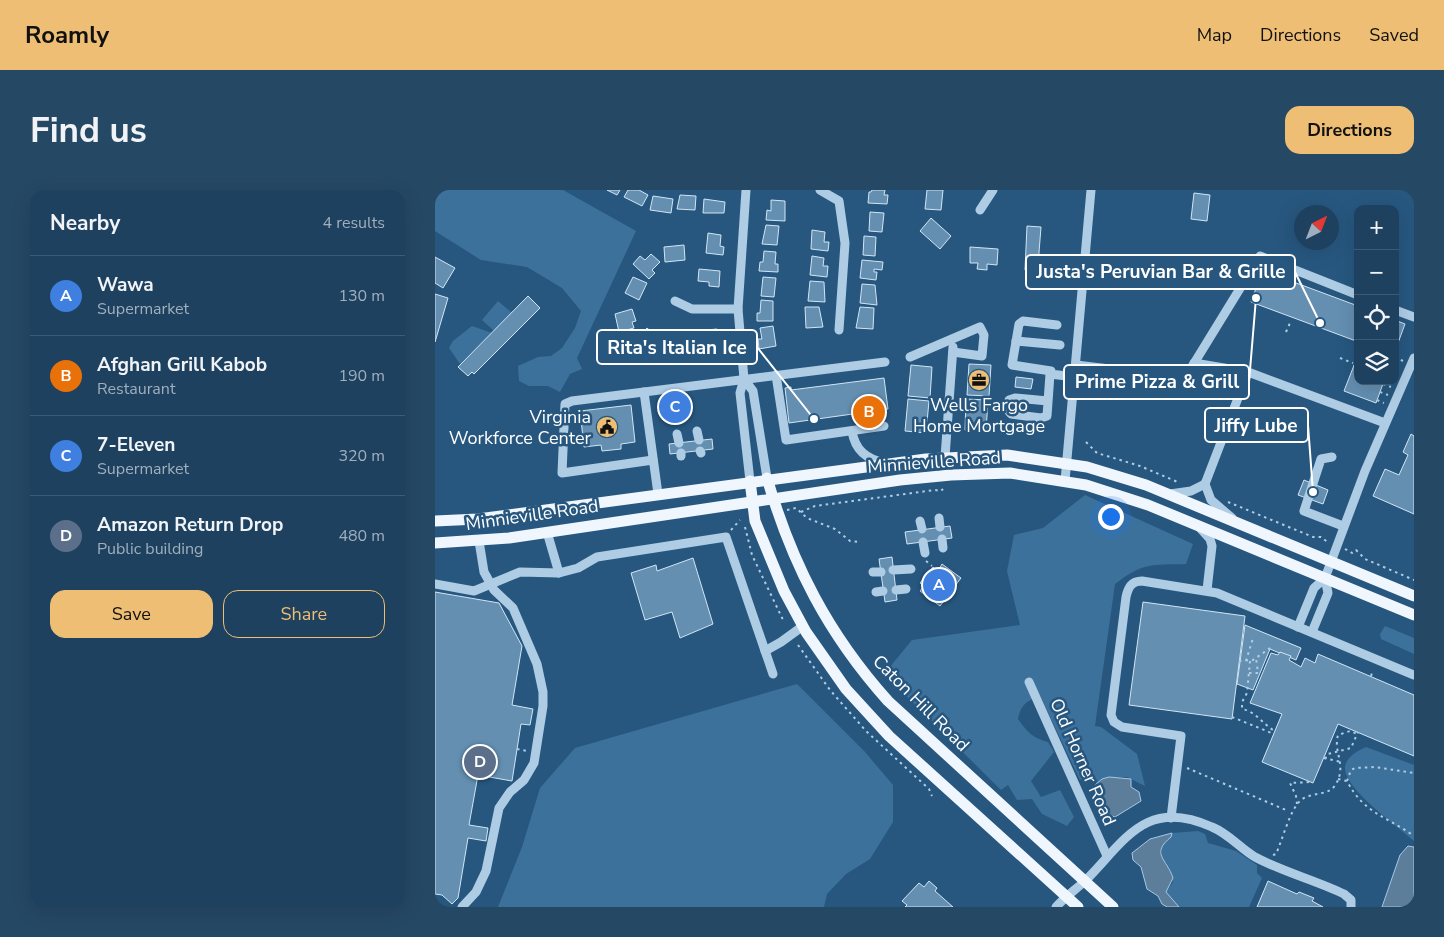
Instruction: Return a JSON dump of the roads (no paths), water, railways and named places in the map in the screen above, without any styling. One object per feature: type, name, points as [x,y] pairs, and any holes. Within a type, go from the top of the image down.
[{"type":"main road","name":"Minnieville Road","points":[[435,521],[478,519],[767,478],[893,463],[945,457],[1000,455],[1067,463],[1112,473],[1169,494],[1414,596]]},
{"type":"main road","name":"Minnieville Road","points":[[435,543],[479,542],[753,500],[951,474],[1010,473],[1065,481],[1124,496],[1414,615]]},
{"type":"main road","name":"Caton Hill Road","points":[[767,478],[772,498],[794,556],[818,606],[844,648],[867,678],[888,701],[1113,907]]},
{"type":"main road","points":[[751,481],[755,521],[770,559],[803,626],[823,659],[867,714],[1078,907]]},
{"type":"street","points":[[746,190],[737,309],[744,379],[740,393],[751,481]]},
{"type":"street","points":[[820,190],[839,201],[845,243],[839,330]]},
{"type":"street","points":[[980,210],[993,190]]},
{"type":"street","points":[[1065,481],[1091,190]]},
{"type":"street","points":[[1076,365],[1185,378],[1260,256],[1354,293]]},
{"type":"street","points":[[675,301],[683,306],[701,310],[737,309]]},
{"type":"street","points":[[1399,311],[1414,317]]},
{"type":"street","points":[[1048,401],[1051,371],[1012,365],[1019,324],[1023,321],[1057,325]]},
{"type":"street","points":[[910,357],[980,327],[984,335],[982,356],[953,352]]},
{"type":"street","points":[[945,457],[954,338]]},
{"type":"street","points":[[1016,341],[1060,345]]},
{"type":"street","points":[[1298,626],[1314,588],[1325,578],[1343,526],[1414,358]]},
{"type":"street","points":[[653,460],[562,472],[563,412],[566,403],[885,362]]},
{"type":"street","points":[[1194,363],[1248,372],[1385,423]]},
{"type":"street","points":[[1169,494],[1191,491],[1205,484],[1248,372]]},
{"type":"street","points":[[1050,374],[1075,377]]},
{"type":"street","points":[[776,376],[786,440],[884,426]]},
{"type":"street","points":[[744,379],[753,391],[767,478]]},
{"type":"street","points":[[644,392],[658,494]]},
{"type":"street","points":[[852,431],[856,445],[867,457],[877,461],[893,463]]},
{"type":"street","points":[[1332,457],[1321,459],[1304,511],[1343,526]]},
{"type":"street","points":[[1205,484],[1213,502],[1237,522]]},
{"type":"street","points":[[1198,526],[1210,539],[1212,546],[1207,590]]},
{"type":"street","points":[[547,532],[559,573]]},
{"type":"street","points":[[435,584],[474,591],[520,572],[559,573],[578,568],[597,557],[726,537],[773,674]]},
{"type":"street","points":[[462,907],[476,892],[486,871],[499,808],[510,792],[524,780],[534,763],[543,706],[543,692],[539,671],[513,608],[489,584],[483,572],[479,542]]},
{"type":"street","points":[[923,542],[925,557]]},
{"type":"street","points":[[893,570],[911,569]]},
{"type":"street","points":[[1311,632],[1328,594],[1325,578]]},
{"type":"street","points":[[1171,818],[1181,736],[1122,727],[1114,722],[1111,716],[1126,597],[1130,586],[1139,581],[1207,590],[1414,675]]},
{"type":"street","points":[[896,590],[906,589]]},
{"type":"street","points":[[765,651],[803,626]]},
{"type":"street","name":"Old Horner Road","points":[[1029,682],[1107,856]]},
{"type":"street","points":[[1056,907],[1066,896],[1084,882],[1107,856],[1137,828],[1150,822],[1171,818],[1194,820],[1219,830],[1256,857],[1344,894],[1351,900],[1351,907]]},
{"type":"place","name":"Prime Pizza & Grill","points":[[1256,298]]},
{"type":"place","name":"Justa's Peruvian Bar & Grille","points":[[1320,323]]},
{"type":"place","name":"Wells Fargo Home Mortgage","points":[[979,380]]},
{"type":"place","name":"7-Eleven","points":[[675,407]]},
{"type":"place","name":"Afghan Grill Kabob","points":[[869,412]]},
{"type":"place","name":"Rita's Italian Ice","points":[[814,419]]},
{"type":"place","name":"Virginia Workforce Center","points":[[607,427]]},
{"type":"place","name":"Jiffy Lube","points":[[1313,492]]},
{"type":"place","name":"Wawa","points":[[939,585]]},
{"type":"place","name":"Amazon Return Drop","points":[[480,762]]}]
